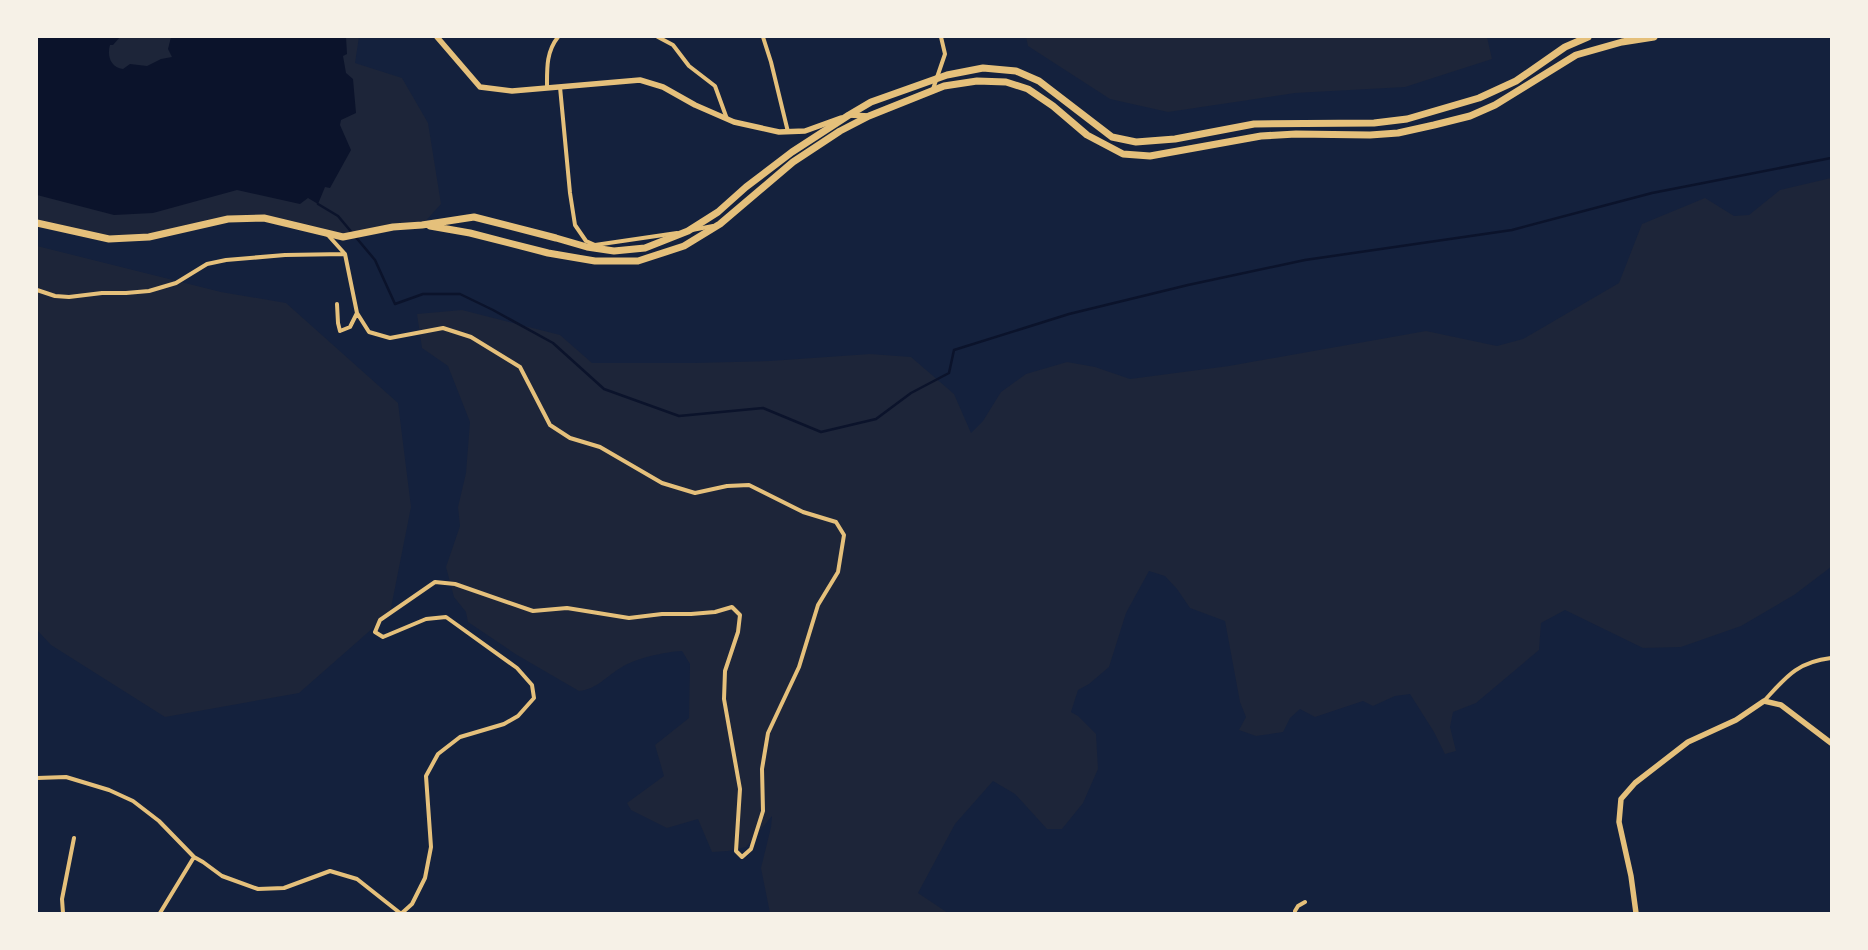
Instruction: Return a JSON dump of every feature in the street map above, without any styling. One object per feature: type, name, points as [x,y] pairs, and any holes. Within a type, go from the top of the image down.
[{"type":"main road","points":[[37,223],[109,239],[149,236],[228,219],[264,218],[343,237],[393,226],[422,225],[474,217],[587,247],[614,251],[645,248],[688,231],[718,212],[746,187],[792,152],[871,102],[936,79],[982,68],[1016,71],[1039,81],[1112,137],[1136,142],[1174,139],[1254,124],[1374,123],[1407,119],[1479,98],[1516,81],[1565,47],[1588,37]]},
{"type":"main road","points":[[422,225],[470,233],[548,254],[595,261],[638,261],[684,246],[720,224],[793,162],[840,131],[869,116],[944,86],[977,81],[1006,82],[1028,89],[1053,106],[1087,134],[1123,154],[1150,156],[1261,136],[1296,134],[1342,135],[1398,133],[1476,113],[1495,105],[1576,55],[1622,42],[1654,37]]},
{"type":"street","points":[[437,37],[480,87],[512,91],[640,80],[663,87],[695,106],[727,119],[779,132],[805,131],[849,115],[869,116]]},
{"type":"street","points":[[547,88],[547,64],[552,45],[558,37]]},
{"type":"street","points":[[658,37],[673,45],[689,66],[715,86],[727,119]]},
{"type":"street","points":[[763,37],[771,62],[788,132]]},
{"type":"street","points":[[932,92],[945,54],[941,37]]},
{"type":"street","points":[[560,86],[570,193],[575,225],[586,240],[595,244],[688,231],[720,224]]},
{"type":"street","points":[[37,778],[66,777],[109,790],[133,801],[159,822],[194,857],[222,876],[258,889],[284,888],[330,871],[357,879],[401,913],[412,904],[425,878],[431,848],[426,776],[438,754],[460,737],[504,724],[518,716],[534,698],[532,684],[517,668],[446,617],[426,619],[383,637],[375,632],[380,620],[436,582],[455,584],[533,611],[567,608],[629,618],[662,614],[715,612],[732,607],[740,615],[738,632],[725,671],[724,699],[740,789],[736,851],[742,857],[751,849],[763,811],[762,769],[768,733],[799,666],[818,605],[838,572],[844,535],[836,522],[804,512],[749,485],[727,486],[695,493],[662,483],[600,447],[570,438],[550,425],[520,367],[471,337],[444,328],[390,338],[369,332],[357,313],[345,254],[326,234]]},
{"type":"street","points":[[37,290],[55,296],[69,297],[102,293],[149,291],[176,283],[207,264],[226,260],[285,254],[345,254]]},
{"type":"street","points":[[337,304],[340,331],[350,327],[357,313]]},
{"type":"street","points":[[1636,913],[1631,876],[1619,822],[1621,799],[1635,783],[1688,742],[1736,720],[1764,701],[1785,678],[1806,663],[1831,658]]},
{"type":"street","points":[[1764,701],[1781,705],[1831,743]]},
{"type":"street","points":[[63,913],[62,899],[74,838]]},
{"type":"street","points":[[160,913],[194,857]]},
{"type":"street","points":[[1296,913],[1295,911],[1298,906],[1305,902]]},
{"type":"shaded area","points":[[37,37],[359,37],[355,63],[402,78],[428,123],[441,204],[422,225],[343,237],[264,218],[228,219],[149,237],[109,239],[37,223]]},
{"type":"shaded area","points":[[37,37],[120,37],[113,45],[110,45],[109,56],[110,60],[115,66],[123,69],[130,64],[147,66],[161,59],[172,57],[168,49],[171,37],[346,37],[347,54],[343,56],[346,73],[353,79],[356,113],[341,120],[340,125],[351,150],[330,188],[325,187],[318,204],[308,198],[300,204],[237,190],[153,213],[114,215],[37,195]]},
{"type":"shaded area","points":[[1026,37],[1487,37],[1492,59],[1405,87],[1295,93],[1168,112],[1110,99],[1028,46]]},
{"type":"shaded area","points":[[1831,178],[1831,567],[1794,595],[1741,626],[1681,647],[1643,648],[1565,610],[1541,623],[1539,650],[1476,703],[1453,712],[1450,727],[1456,751],[1445,754],[1434,732],[1410,694],[1395,696],[1373,706],[1363,701],[1315,717],[1300,709],[1290,718],[1283,732],[1256,736],[1239,730],[1246,717],[1240,702],[1225,621],[1190,608],[1177,589],[1165,576],[1149,571],[1126,613],[1109,667],[1089,684],[1078,690],[1071,712],[1078,716],[1096,734],[1098,769],[1083,803],[1062,829],[1047,829],[1015,794],[993,781],[955,824],[918,893],[948,913],[770,913],[761,868],[771,827],[772,816],[746,847],[728,851],[712,852],[698,819],[667,828],[631,810],[627,803],[664,776],[655,745],[689,718],[690,664],[682,651],[659,654],[635,661],[616,671],[597,685],[586,690],[579,691],[517,655],[468,622],[466,612],[454,597],[446,567],[460,526],[458,507],[466,473],[470,422],[448,366],[422,348],[417,314],[462,310],[560,335],[592,363],[770,361],[870,354],[911,357],[954,394],[971,433],[983,421],[1001,392],[1026,374],[1067,362],[1095,367],[1130,379],[1229,366],[1426,331],[1497,346],[1523,339],[1619,283],[1642,224],[1705,198],[1734,216],[1749,215],[1780,190]]},
{"type":"shaded area","points":[[37,246],[221,292],[286,303],[398,403],[411,507],[390,613],[299,693],[165,717],[51,645],[37,630]]},
{"type":"waterway","points":[[318,204],[338,216],[375,260],[395,304],[423,294],[460,294],[493,310],[553,343],[604,389],[679,416],[763,408],[821,432],[876,419],[911,393],[949,373],[954,350],[1069,314],[1188,285],[1305,260],[1512,230],[1652,193],[1831,158]]}]
